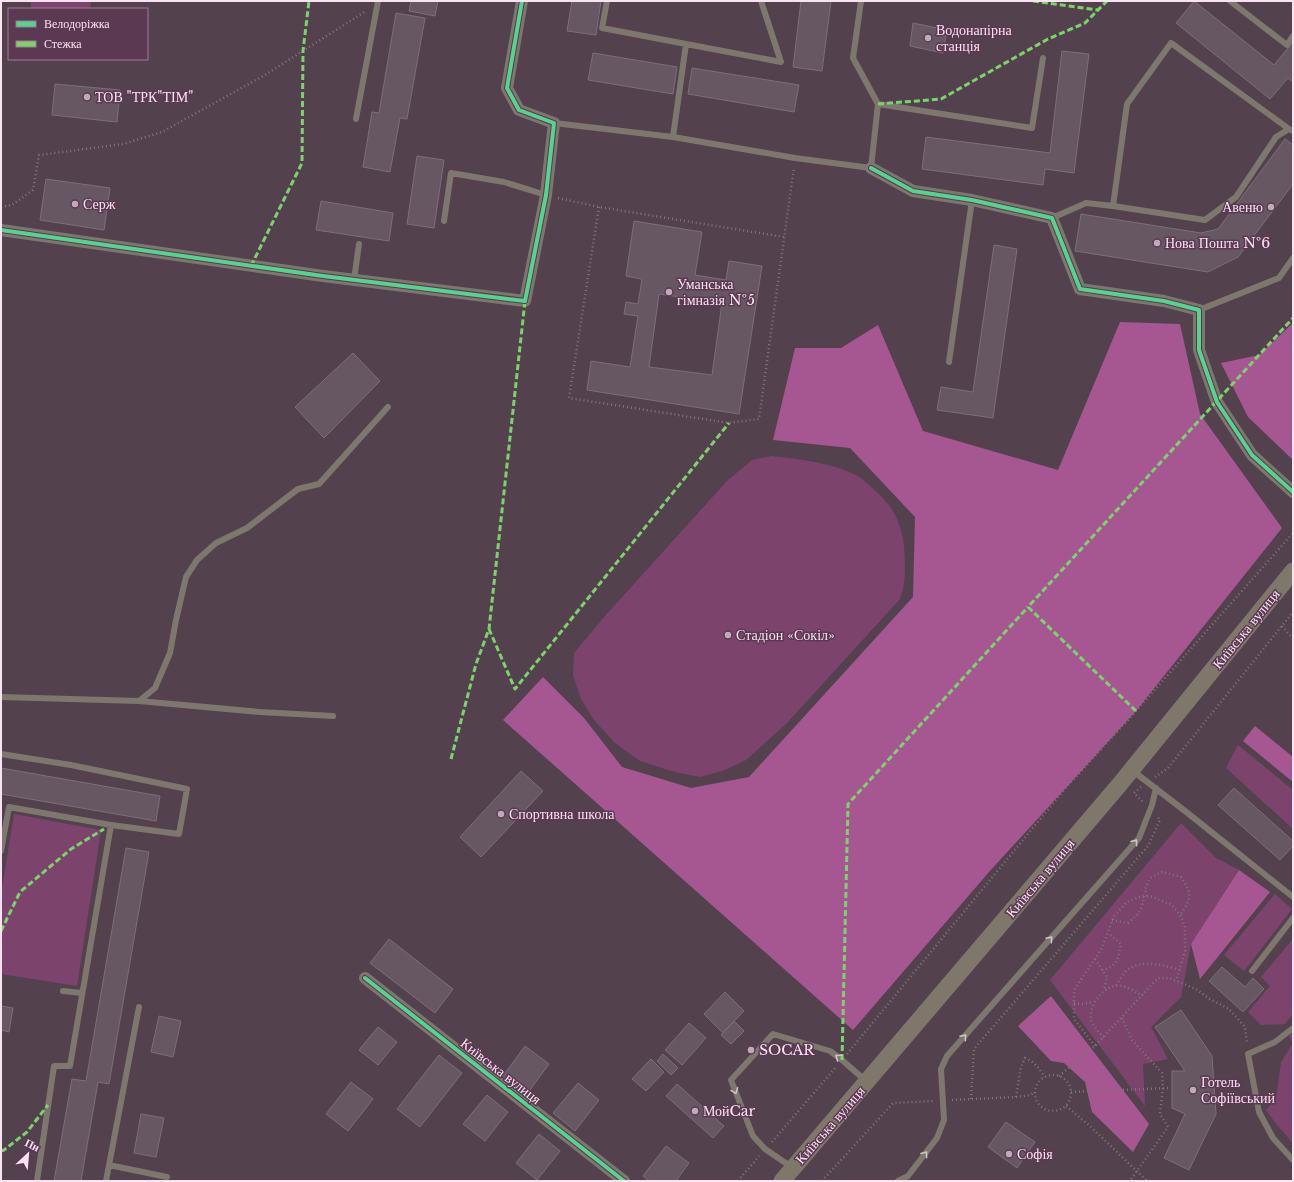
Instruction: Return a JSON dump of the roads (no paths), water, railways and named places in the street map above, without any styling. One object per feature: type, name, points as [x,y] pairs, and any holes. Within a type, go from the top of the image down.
[{"type":"main road","name":"Київська вулиця","points":[[782,1181],[1132,770],[1293,571]]},
{"type":"street","points":[[1,230],[354,280],[525,301],[546,195],[554,123],[519,110],[507,88],[522,1]]},
{"type":"street","points":[[871,168],[913,191],[972,200],[1052,218],[1080,289],[1164,301],[1199,310],[1199,350],[1217,402],[1252,455],[1293,492]]},
{"type":"street","name":"Київська вулиця","points":[[365,978],[624,1181]]},
{"type":"lane","points":[[607,1],[602,28],[781,62],[761,1]]},
{"type":"lane","points":[[554,123],[673,137],[795,158],[871,168],[878,104],[853,58],[861,1]]},
{"type":"lane","points":[[1230,1],[1287,45],[1293,36]]},
{"type":"lane","points":[[356,119],[377,3]]},
{"type":"lane","points":[[1052,218],[1086,203],[1205,220],[1236,197],[1276,138],[1291,130],[1171,43],[1127,104],[1113,206]]},
{"type":"lane","points":[[673,137],[686,44]]},
{"type":"lane","points":[[878,104],[1032,128],[1043,58]]},
{"type":"lane","points":[[444,221],[451,174],[504,182],[546,195]]},
{"type":"lane","points":[[949,362],[972,200]]},
{"type":"lane","points":[[354,280],[359,244]]},
{"type":"lane","points":[[1199,310],[1279,278],[1293,258]]},
{"type":"lane","points":[[139,700],[155,688],[170,653],[186,576],[197,560],[216,543],[247,528],[298,489],[319,484],[388,407]]},
{"type":"lane","points":[[1,697],[139,700],[260,712],[333,716]]},
{"type":"lane","points":[[1,754],[71,765],[187,789],[179,834],[111,825],[9,807],[1,851]]},
{"type":"lane","points":[[1132,770],[1293,897]]},
{"type":"lane","points":[[898,1181],[908,1176],[936,1138],[944,1120],[941,1069],[947,1056],[1139,838],[1152,805],[1156,788]]},
{"type":"lane","points":[[37,1181],[54,1066],[70,1066],[111,825]]},
{"type":"lane","points":[[1252,971],[1293,918]]},
{"type":"lane","points":[[63,991],[82,993]]},
{"type":"lane","points":[[106,1181],[138,1007]]},
{"type":"lane","points":[[1293,1028],[1275,1042],[1248,1054],[1259,1112],[1273,1138],[1293,1160]]},
{"type":"lane","points":[[793,1168],[765,1149],[752,1136],[731,1080],[773,1034],[830,1051],[867,1082]]},
{"type":"lane","points":[[109,1165],[167,1177]]},
{"type":"place","name":"Водонапірна станція","points":[[928,38]]},
{"type":"place","name":"ТОВ \"ТРК\"ТІМ\"","points":[[87,97]]},
{"type":"place","name":"Серж","points":[[75,204]]},
{"type":"place","name":"Авеню","points":[[1271,207]]},
{"type":"place","name":"Нова Пошта №6","points":[[1157,243]]},
{"type":"place","name":"Уманська гімназія №5","points":[[669,292]]},
{"type":"place","name":"Стадіон «Сокіл»","points":[[728,635]]},
{"type":"place","name":"Спортивна школа","points":[[501,814]]},
{"type":"place","name":"SOCAR","points":[[751,1050]]},
{"type":"place","name":"Готель Софіївський","points":[[1193,1090]]},
{"type":"place","name":"МойCar","points":[[695,1111]]},
{"type":"place","name":"Софія","points":[[1009,1154]]}]
